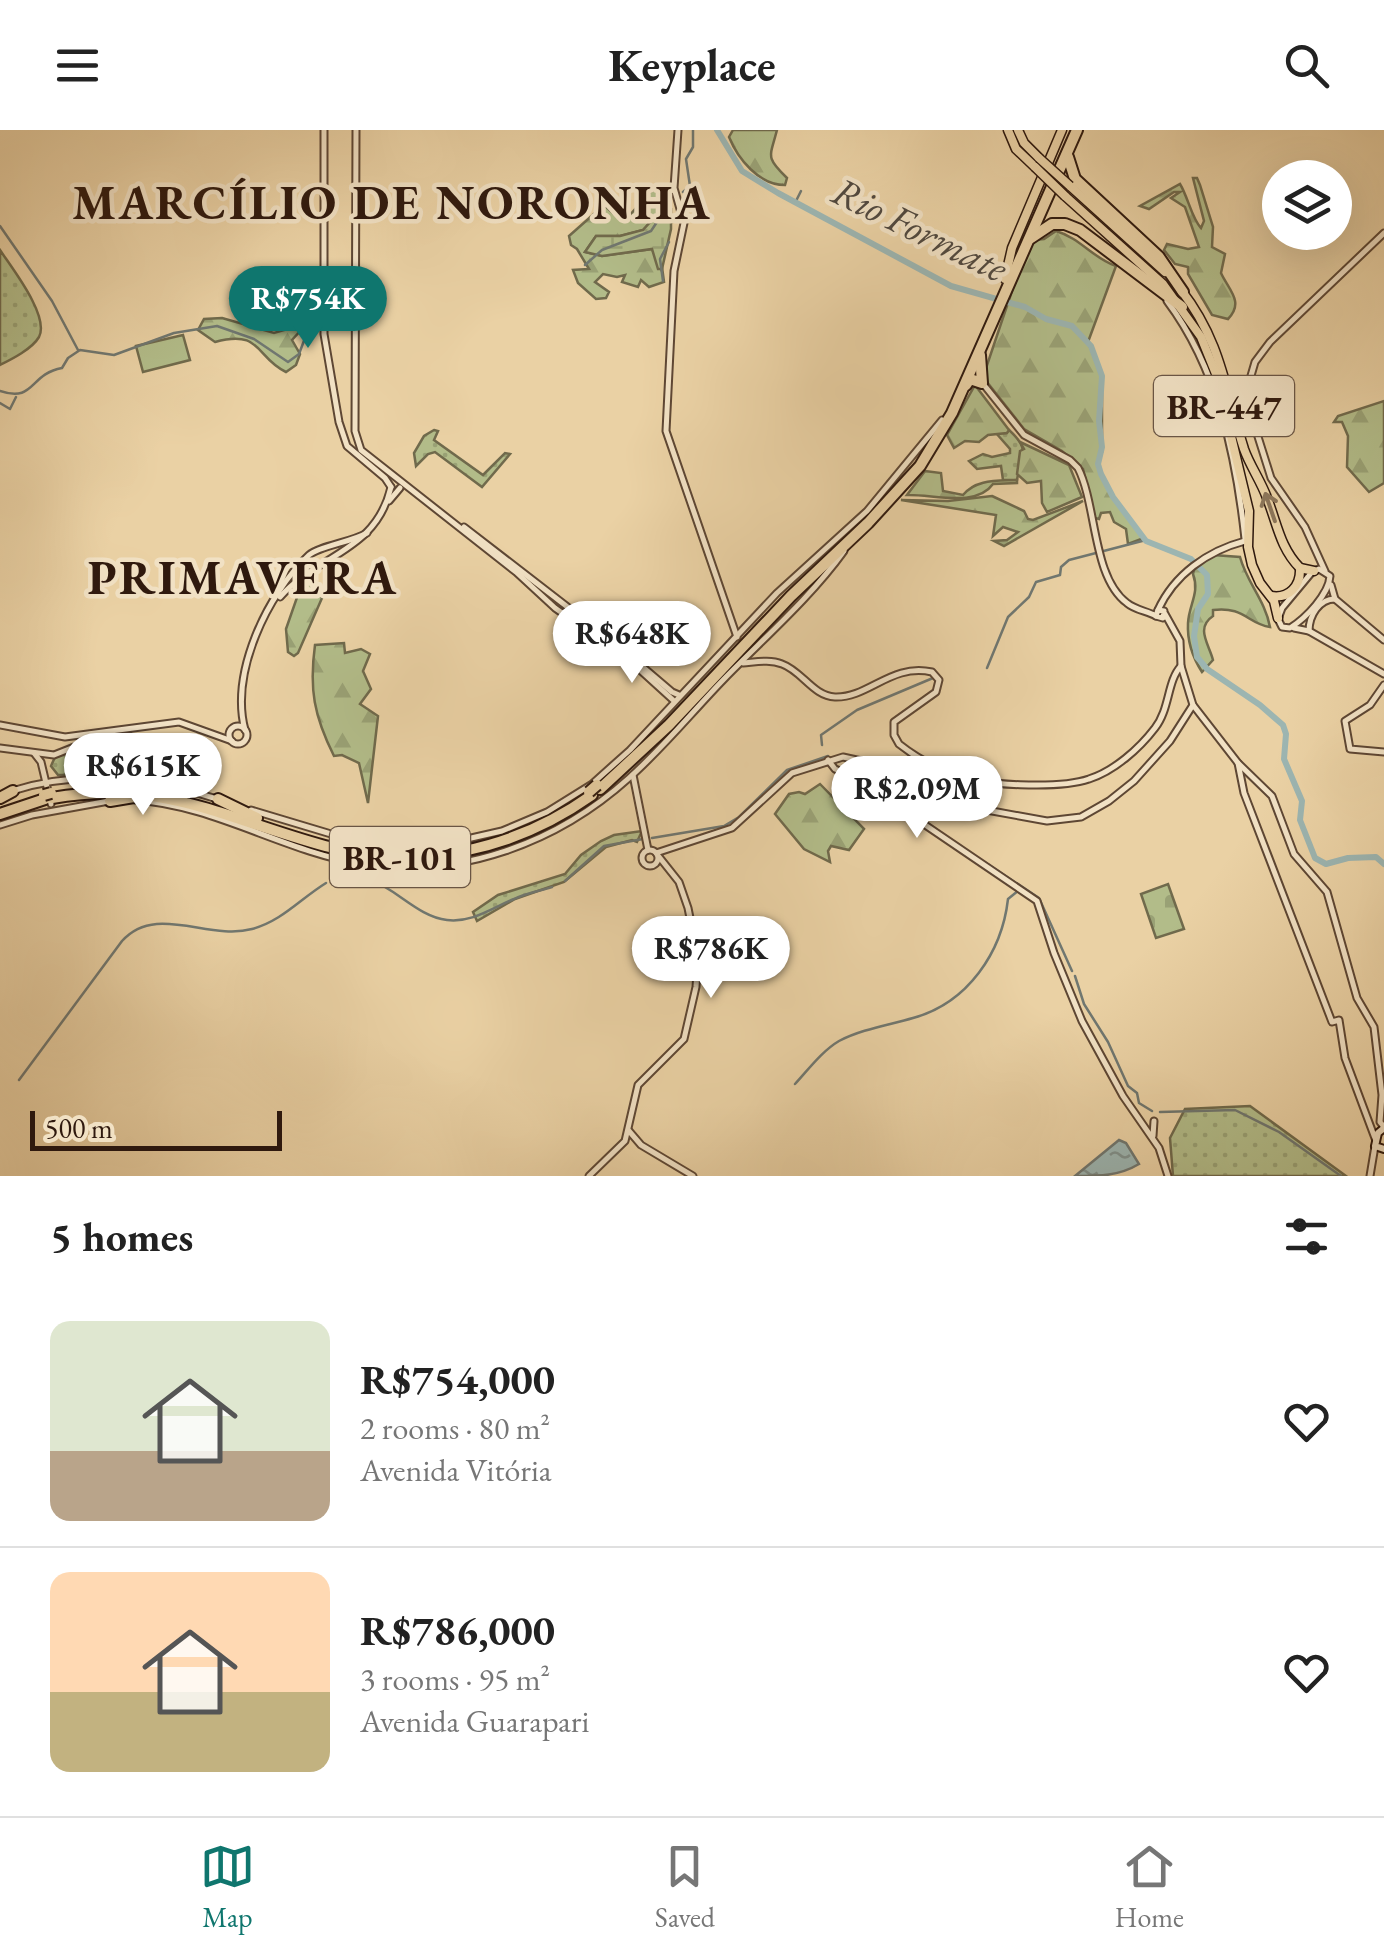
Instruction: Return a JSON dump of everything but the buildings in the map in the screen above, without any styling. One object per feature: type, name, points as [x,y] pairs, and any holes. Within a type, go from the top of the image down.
[{"type":"highway","name":"BR-101","points":[[1004,284],[1024,247],[1071,133]]},
{"type":"highway","name":"BR-101","points":[[0,811],[48,791],[152,789],[190,797],[347,847],[388,852],[435,851],[520,832],[595,790],[899,484],[942,420],[1071,133]]},
{"type":"highway","points":[[1071,133],[1068,162],[1075,179],[1159,257],[1182,292]]},
{"type":"highway","points":[[1024,247],[1044,227],[1069,225],[1084,232],[1182,307]]},
{"type":"highway","name":"BR-101","points":[[48,791],[173,798],[324,846],[413,857],[459,853],[506,841],[551,822],[595,790],[669,725],[803,584],[898,492],[940,435],[992,311]]},
{"type":"highway","points":[[940,435],[968,381],[982,383],[982,342]]},
{"type":"highway","points":[[0,797],[13,791]]},
{"type":"highway","points":[[110,801],[173,798]]},
{"type":"highway","points":[[218,800],[262,821]]},
{"type":"main road","name":"BR-447","points":[[1008,130],[1014,145],[1182,292],[1202,319],[1217,352],[1242,444],[1268,500],[1282,544],[1307,570]]},
{"type":"main road","name":"BR-447","points":[[1018,130],[1037,163]]},
{"type":"main road","name":"BR-447","points":[[1068,191],[1148,269],[1182,307],[1201,337],[1212,364],[1249,511],[1246,544]]},
{"type":"main road","points":[[1246,544],[1255,575],[1271,596],[1278,618]]},
{"type":"main road","points":[[1271,596],[1289,594],[1307,570]]},
{"type":"main road","points":[[1380,1147],[1378,1133],[1384,1128]]},
{"type":"street","points":[[324,130],[326,348],[341,432],[347,446],[360,459],[395,487],[409,488]]},
{"type":"street","points":[[356,130],[356,438],[365,456],[399,478],[541,591],[571,621],[672,693],[680,694]]},
{"type":"street","points":[[678,130],[674,188],[684,223],[674,271],[667,440],[737,637]]},
{"type":"street","points":[[1384,234],[1310,302],[1254,362],[1247,390],[1266,466],[1281,496],[1305,527],[1330,577],[1335,599],[1384,640]]},
{"type":"street","points":[[1148,281],[1180,318],[1206,363],[1233,466],[1246,544],[1202,559],[1168,590],[1161,613]]},
{"type":"street","points":[[982,383],[1024,435],[1078,468],[1103,563],[1113,584],[1126,603],[1161,613]]},
{"type":"street","points":[[39,814],[110,801],[139,800],[178,807],[328,856],[388,866],[438,865],[482,858],[535,840],[595,790],[680,694],[777,594],[866,511],[942,420]]},
{"type":"street","points":[[271,607],[287,589],[367,534],[395,487],[393,478],[399,478]]},
{"type":"street","points":[[0,725],[58,737],[180,722],[238,744],[244,741],[246,665],[271,607],[316,550],[367,534]]},
{"type":"street","points":[[48,791],[110,777],[165,785],[351,840],[414,846],[458,841],[531,820],[633,775],[792,611],[856,535]]},
{"type":"street","points":[[334,545],[335,557]]},
{"type":"street","points":[[1317,556],[1284,606],[1278,618],[1280,626],[1310,630],[1384,674]]},
{"type":"street","points":[[305,560],[306,568],[312,571]]},
{"type":"street","points":[[1307,570],[1325,570]]},
{"type":"street","points":[[1290,628],[1327,588],[1330,577]]},
{"type":"street","points":[[777,594],[788,597],[792,611]]},
{"type":"street","points":[[1310,630],[1317,608],[1324,600],[1335,599]]},
{"type":"street","points":[[1161,613],[1180,641],[1181,666],[1193,705],[1239,766],[1272,796],[1294,854],[1327,892],[1362,1006],[1374,1027],[1382,1103],[1380,1122],[1384,1128]]},
{"type":"street","points":[[740,664],[778,662],[792,668],[819,692],[836,697],[853,694],[888,676],[920,670],[932,672],[938,680],[936,692],[894,722],[899,744],[958,776],[1031,783],[1084,780],[1105,772],[1126,757],[1146,740],[1164,714],[1174,674],[1181,666]]},
{"type":"street","points":[[635,663],[671,696],[672,703]]},
{"type":"street","points":[[1384,686],[1370,706],[1345,720],[1350,749],[1384,752]]},
{"type":"street","points":[[670,869],[646,865],[643,854],[732,828],[779,782],[798,770],[844,757],[866,762],[948,800],[1018,817],[1062,821],[1093,812],[1131,784],[1170,740],[1193,705]]},
{"type":"street","points":[[232,741],[232,729],[242,706]]},
{"type":"street","points":[[215,734],[240,726],[246,730]]},
{"type":"street","points":[[0,748],[52,755],[122,729]]},
{"type":"street","points":[[58,737],[64,743],[61,753]]},
{"type":"street","points":[[27,750],[38,757],[44,770]]},
{"type":"street","points":[[0,825],[50,810],[44,762],[52,755]]},
{"type":"street","points":[[828,760],[832,768],[856,778],[1028,892],[1040,906],[1082,1021],[1159,1148],[1168,1176]]},
{"type":"street","points":[[1239,766],[1244,793],[1332,1022],[1338,1020],[1345,1058],[1380,1147],[1370,1176]]},
{"type":"street","points":[[13,791],[35,784],[44,770]]},
{"type":"street","points":[[633,775],[657,861],[652,866]]},
{"type":"street","points":[[35,784],[48,791],[60,810]]},
{"type":"street","points":[[589,1176],[629,1132],[638,1085],[684,1039],[697,980],[698,958],[680,885],[652,852]]},
{"type":"street","points":[[1138,1116],[1152,1119],[1154,1139]]},
{"type":"street","points":[[629,1132],[642,1145],[693,1176]]},
{"type":"street","points":[[620,1146],[642,1145]]},
{"type":"green space","points":[[733,130],[777,130],[771,156],[787,178],[785,185],[767,181],[751,169],[729,137]]},
{"type":"green space","points":[[1193,178],[1200,185],[1213,227],[1212,247],[1225,254],[1221,273],[1235,301],[1228,319],[1212,315],[1188,274],[1188,267],[1175,264],[1164,250],[1167,244],[1188,249],[1199,247],[1185,207],[1171,198],[1180,192],[1149,209],[1140,206],[1180,184],[1201,228],[1204,221]]},
{"type":"green space","points":[[658,190],[664,207],[643,230],[620,236],[596,236],[585,252],[602,256],[652,249],[662,267],[664,282],[649,287],[641,280],[638,287],[622,282],[625,275],[603,274],[595,282],[609,292],[606,298],[596,299],[578,283],[573,270],[589,269],[569,236],[604,205],[614,214],[629,216],[651,191]]},
{"type":"green space","points":[[664,207],[671,209],[671,229],[662,269],[658,269],[652,249],[602,256],[585,252],[596,236],[620,236],[643,230]]},
{"type":"green space","points":[[1056,231],[1116,266],[1088,342],[1102,376],[1102,452],[1098,466],[1113,496],[1144,538],[1128,544],[1126,529],[1114,522],[1110,512],[1095,518],[1083,469],[1062,451],[1024,429],[983,377],[1034,240]]},
{"type":"green space","points":[[0,250],[28,292],[41,328],[32,346],[0,365]]},
{"type":"green space","points":[[222,318],[274,333],[301,325],[303,328],[292,340],[300,354],[296,365],[286,372],[250,342],[215,342],[198,330],[204,319]]},
{"type":"green space","points":[[183,335],[190,360],[143,372],[136,346]]},
{"type":"green space","points":[[975,385],[1009,430],[988,435],[979,442],[965,441],[954,448],[947,435]]},
{"type":"green space","points":[[1384,401],[1384,483],[1369,492],[1347,467],[1348,436],[1342,422],[1334,422],[1338,416]]},
{"type":"green space","points":[[1009,430],[1022,447],[1017,480],[1003,480],[1001,466],[977,469],[969,461],[983,454],[992,457],[1010,453],[996,433]]},
{"type":"green space","points":[[438,431],[434,440],[483,475],[505,453],[510,454],[482,487],[435,452],[416,466],[414,453],[424,436]]},
{"type":"green space","points":[[1020,442],[1069,465],[1082,497],[1047,512],[1042,503],[1041,481],[1027,483],[1017,474],[1020,451],[1024,449]]},
{"type":"green space","points":[[925,471],[941,473],[943,491],[963,495],[987,482],[1017,483],[993,484],[976,496],[965,498],[907,495]]},
{"type":"green space","points":[[992,496],[1024,511],[1033,520],[1083,501],[1004,546],[994,541],[1007,540],[1018,532],[1003,527],[993,536],[996,515],[901,500],[948,501]]},
{"type":"green space","points":[[1213,555],[1240,557],[1270,627],[1239,613],[1213,610],[1204,631],[1213,660],[1202,672],[1191,649],[1188,623],[1195,593],[1195,566]]},
{"type":"green space","points":[[307,580],[322,598],[294,656],[288,652],[286,629],[302,583]]},
{"type":"green space","points":[[344,643],[345,653],[361,649],[370,654],[363,671],[371,689],[360,704],[378,716],[368,803],[359,763],[342,755],[334,756],[315,702],[315,645]]},
{"type":"green space","points":[[131,732],[121,775],[58,775],[51,766],[55,757],[100,737]]},
{"type":"green space","points":[[820,784],[864,829],[849,850],[831,846],[830,862],[804,849],[775,814],[789,794],[805,794]]},
{"type":"green space","points":[[642,831],[637,842],[606,847],[564,882],[515,899],[477,921],[473,912],[498,895],[565,874],[581,855],[601,841]]},
{"type":"green space","points":[[1168,884],[1184,929],[1156,938],[1141,894]]},
{"type":"green space","points":[[1250,1106],[1346,1176],[1173,1176],[1170,1138],[1185,1109]]},
{"type":"water","points":[[1119,1140],[1126,1143],[1139,1164],[1117,1173],[1075,1176]]},
{"type":"waterway","points":[[683,192],[690,186],[686,159],[693,147],[693,130]]},
{"type":"waterway","name":"Rio Formate","points":[[717,130],[742,171],[778,193],[951,286],[1025,307],[1046,319],[1072,326],[1091,346],[1102,376],[1102,447],[1098,464],[1101,474],[1146,541],[1191,559],[1207,575],[1208,594],[1198,609],[1194,636],[1197,657],[1207,669],[1283,725],[1284,759],[1302,801],[1300,820],[1315,858],[1326,864],[1376,857],[1384,864]]},
{"type":"waterway","points":[[795,203],[801,191]]},
{"type":"waterway","points":[[585,265],[602,250],[651,231],[667,207]]},
{"type":"waterway","points":[[0,226],[52,301],[78,350]]},
{"type":"waterway","points":[[663,281],[660,259],[669,242]]},
{"type":"waterway","points":[[0,391],[26,391],[43,376],[62,368],[80,350],[114,355],[174,333],[217,326],[254,339],[288,362],[299,354],[308,330]]},
{"type":"waterway","points":[[0,403],[10,409],[16,397]]},
{"type":"waterway","points":[[987,668],[1008,617],[1029,597],[1036,582],[1060,575],[1061,567],[1069,560],[1146,540]]},
{"type":"waterway","points":[[822,745],[821,735],[857,710],[933,678]]},
{"type":"waterway","points":[[652,838],[724,826],[739,817],[787,770],[828,756]]},
{"type":"waterway","points":[[840,768],[871,786]]},
{"type":"waterway","points":[[882,793],[901,805]]},
{"type":"waterway","points":[[924,821],[979,859]]},
{"type":"waterway","points":[[565,881],[604,846],[643,839]]},
{"type":"waterway","points":[[986,863],[1039,898],[1072,971]]},
{"type":"waterway","points":[[333,880],[365,878],[418,909],[447,920],[473,917],[552,887]]},
{"type":"waterway","points":[[19,1080],[122,941],[136,930],[166,924],[218,931],[252,929],[282,915],[326,883]]},
{"type":"waterway","points":[[795,1084],[839,1041],[933,1011],[966,988],[990,956],[1008,899],[1019,890]]},
{"type":"waterway","points":[[1075,976],[1084,1004],[1108,1042],[1128,1086],[1137,1093],[1139,1103],[1152,1111]]},
{"type":"waterway","points":[[1160,1112],[1235,1110],[1279,1132],[1341,1176]]},
{"type":"district","name":"MARCÍLIO DE NORONHA","points":[[392,202]]},
{"type":"district","name":"PRIMAVERA","points":[[243,577]]}]
